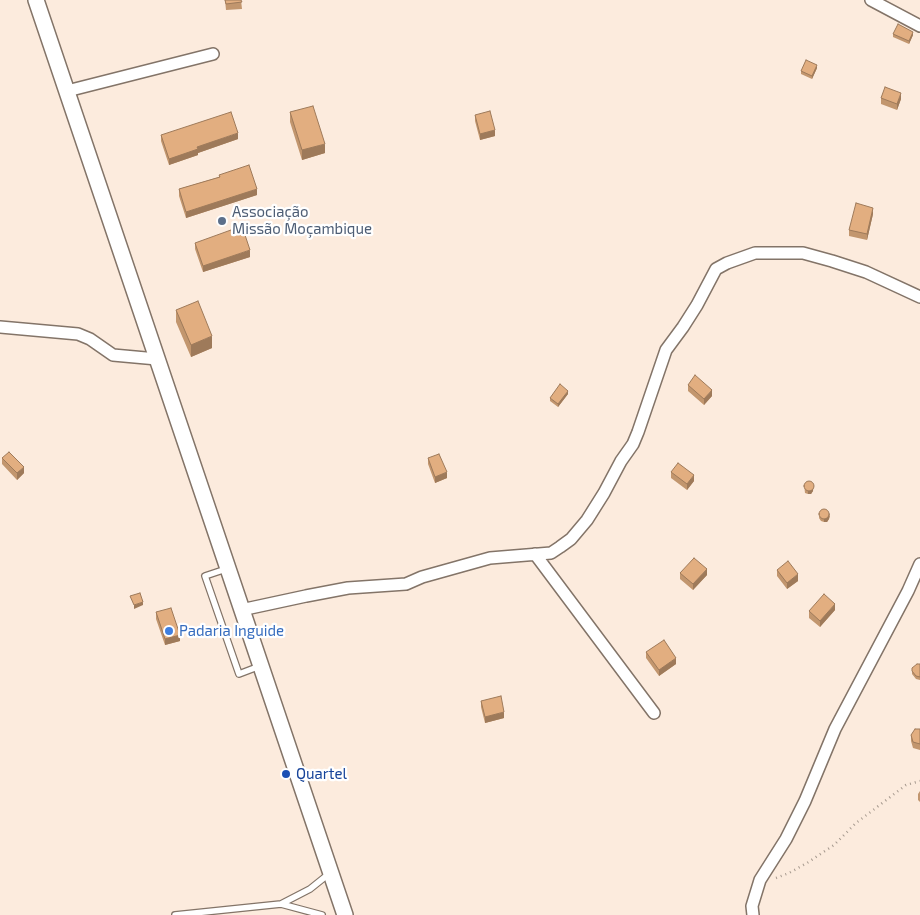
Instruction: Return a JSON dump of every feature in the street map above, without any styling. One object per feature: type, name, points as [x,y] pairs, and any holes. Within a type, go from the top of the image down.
[{"type":"street","points":[[36,0],[345,915]]},
{"type":"street","points":[[871,0],[920,26]]},
{"type":"street","points":[[67,92],[213,54]]},
{"type":"street","points":[[242,610],[348,588],[406,584],[422,577],[490,558],[551,552],[560,547],[587,520],[604,493],[638,432],[666,350],[684,327],[716,269],[727,263],[755,253],[803,253],[866,272],[920,297]]},
{"type":"street","points":[[0,327],[78,334],[90,339],[113,354],[157,359]]},
{"type":"street","points":[[535,554],[654,714]]},
{"type":"street","points":[[753,915],[752,906],[760,880],[786,839],[805,801],[835,729],[908,591],[920,564]]},
{"type":"lane","points":[[228,568],[205,576],[239,674],[260,666]]},
{"type":"lane","points":[[281,904],[310,889],[330,873]]},
{"type":"lane","points":[[175,915],[281,904],[322,915]]},
{"type":"path","points":[[760,880],[774,879],[789,874],[807,863],[834,845],[856,823],[906,785],[920,781]]},
{"type":"building","points":[[225,0],[241,0],[242,2],[226,4]]},
{"type":"building","points":[[898,24],[913,32],[909,41],[893,34]]},
{"type":"building","points":[[806,60],[817,65],[812,76],[801,71]]},
{"type":"building","points":[[885,87],[901,93],[897,104],[881,98]]},
{"type":"building","points":[[313,106],[325,144],[302,150],[290,112]]},
{"type":"building","points":[[490,111],[495,130],[480,134],[475,115]]},
{"type":"building","points":[[231,112],[238,133],[169,159],[161,135]]},
{"type":"building","points":[[249,165],[257,189],[186,212],[179,189],[220,177],[219,175]]},
{"type":"building","points":[[856,203],[873,208],[867,234],[849,230]]},
{"type":"building","points":[[242,226],[250,250],[203,266],[195,243]]},
{"type":"building","points":[[198,301],[212,336],[191,345],[176,310]]},
{"type":"building","points":[[695,375],[712,390],[704,399],[688,385]]},
{"type":"building","points":[[560,384],[568,391],[558,404],[550,398]]},
{"type":"building","points":[[9,452],[24,467],[17,473],[2,458]]},
{"type":"building","points":[[439,454],[447,472],[435,477],[428,458]]},
{"type":"building","points":[[678,463],[694,475],[687,484],[671,472]]},
{"type":"building","points":[[807,481],[811,481],[814,486],[813,490],[807,491],[804,488],[804,484]]},
{"type":"building","points":[[822,509],[826,509],[829,514],[828,518],[822,519],[819,516],[819,512]]},
{"type":"building","points":[[694,558],[707,569],[693,584],[680,573]]},
{"type":"building","points":[[788,561],[798,574],[787,583],[777,570]]},
{"type":"building","points":[[140,593],[143,602],[134,605],[130,596]]},
{"type":"building","points":[[824,594],[835,604],[820,621],[809,611]]},
{"type":"building","points":[[171,608],[180,635],[165,639],[156,612]]},
{"type":"building","points":[[664,640],[676,658],[659,670],[646,652]]},
{"type":"building","points":[[920,664],[920,677],[916,676],[912,671],[912,668]]},
{"type":"building","points":[[501,696],[504,712],[485,717],[481,701]]},
{"type":"building","points":[[915,729],[920,729],[920,744],[913,742],[911,735]]},
{"type":"place","name":"Associação Missão Moçambique","points":[[222,221]]},
{"type":"place","name":"Padaria Inguide","points":[[169,631]]},
{"type":"place","name":"Quartel","points":[[286,774]]}]
